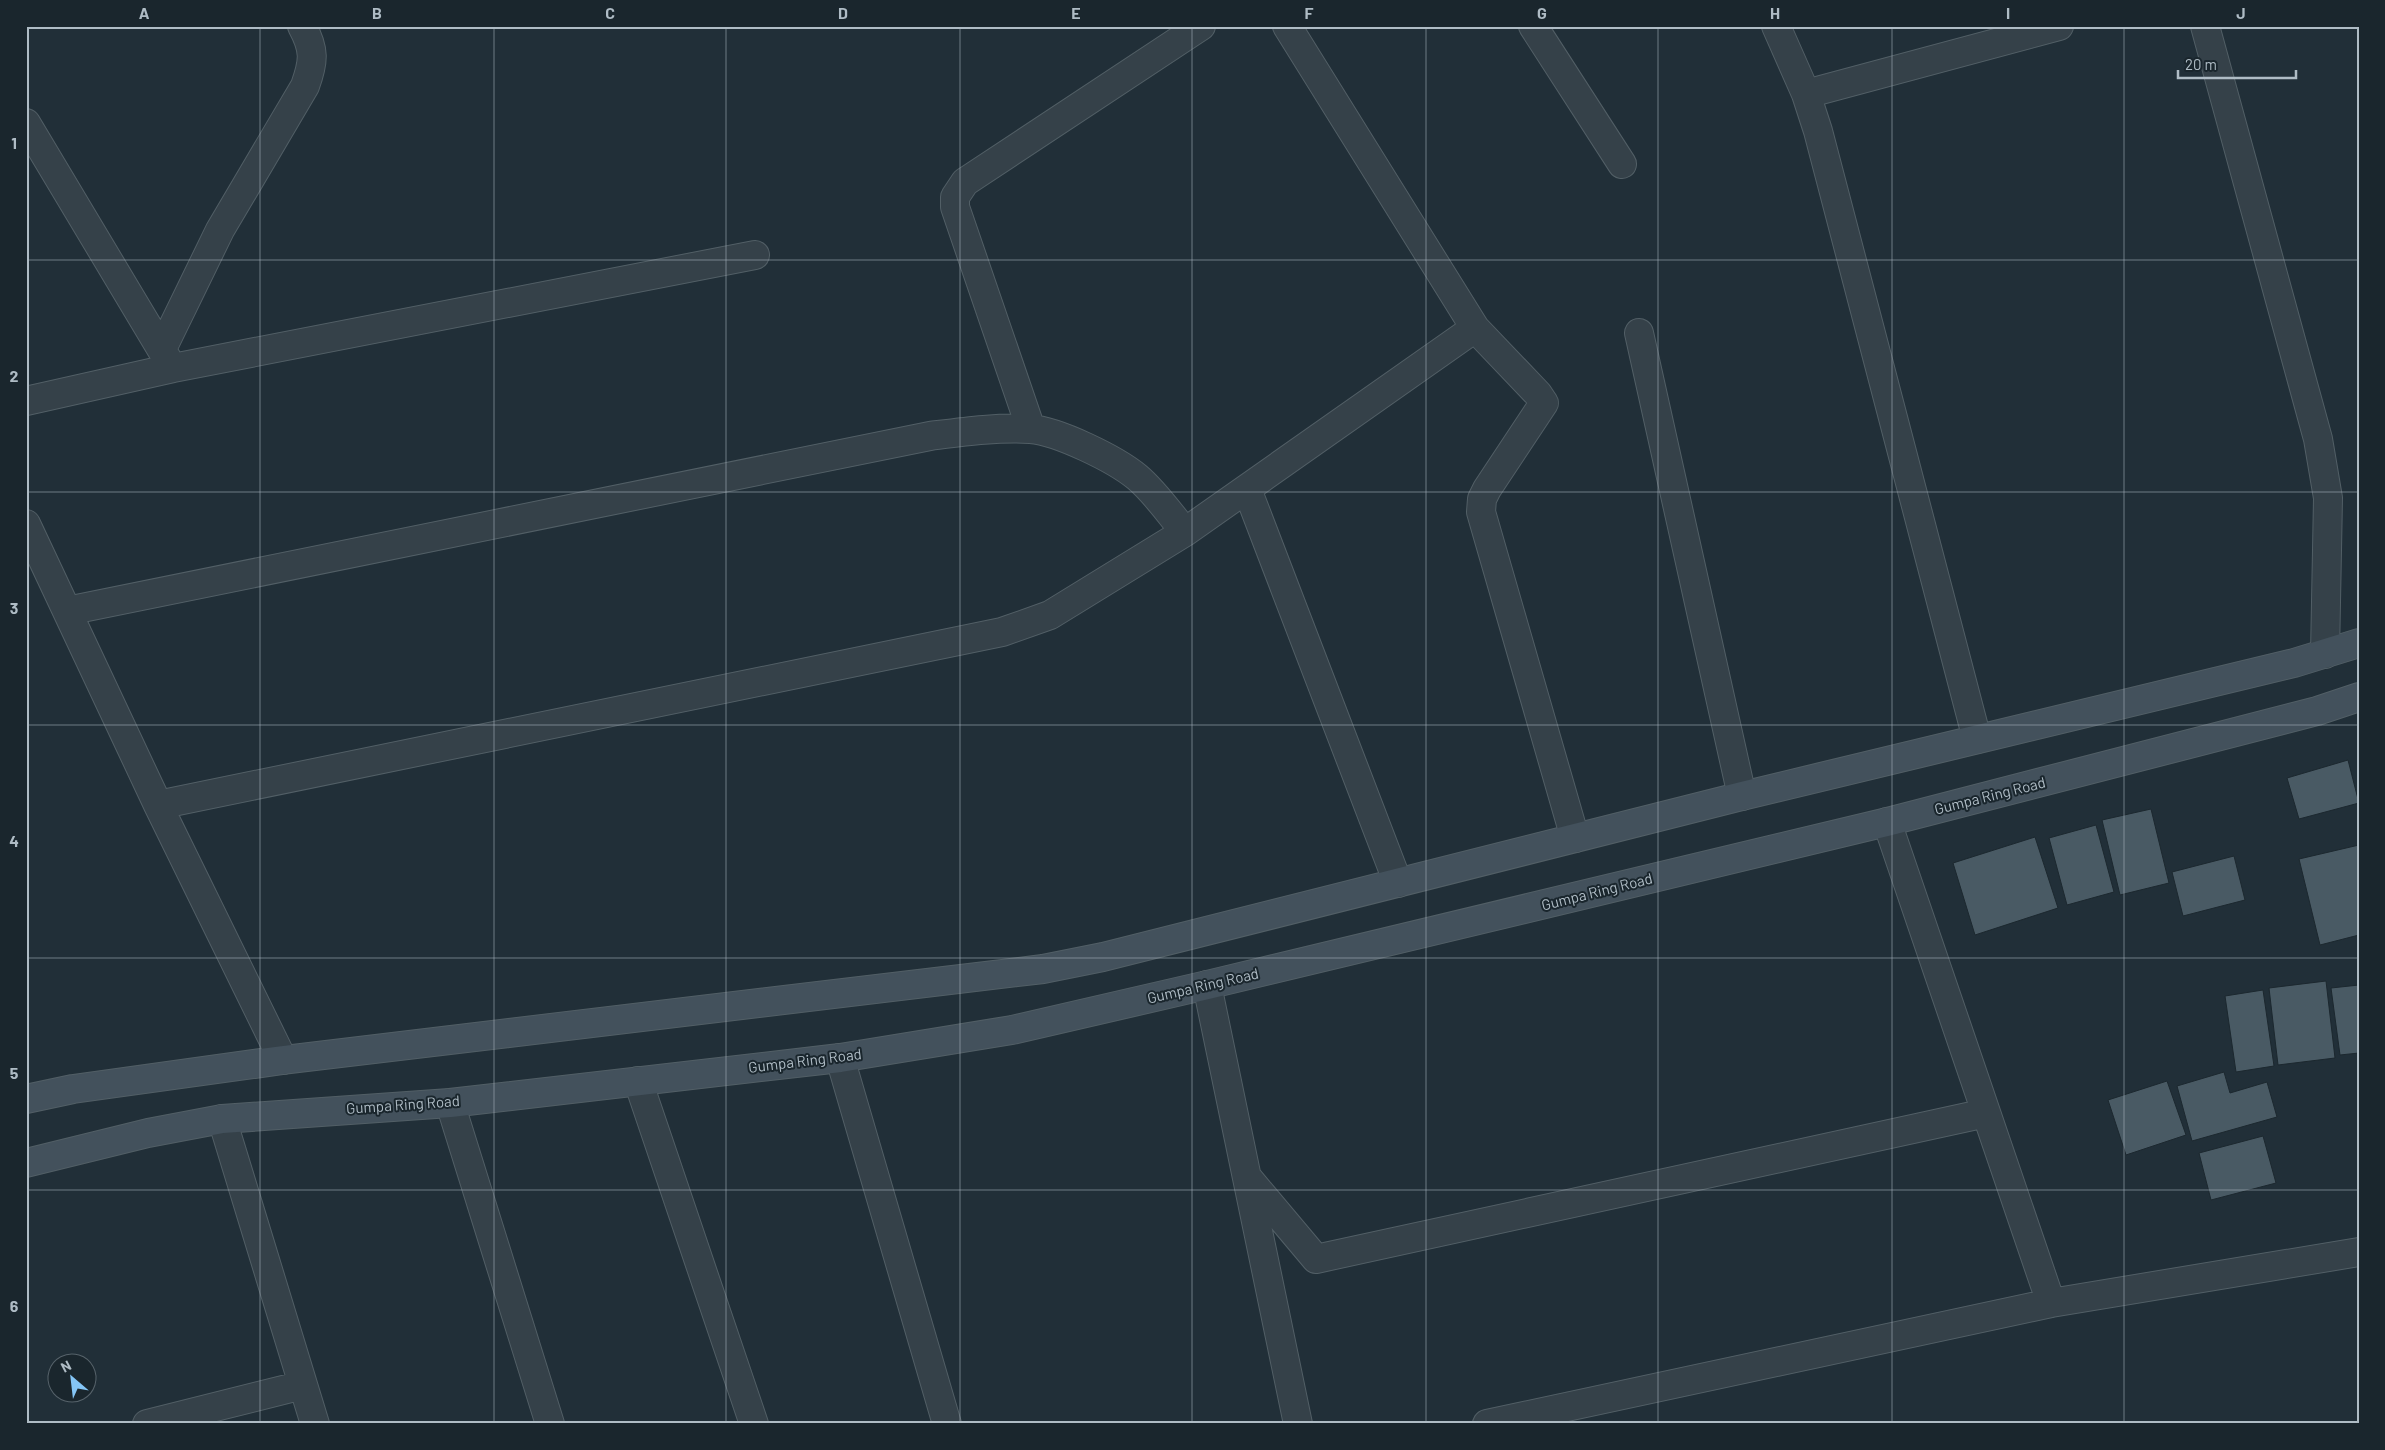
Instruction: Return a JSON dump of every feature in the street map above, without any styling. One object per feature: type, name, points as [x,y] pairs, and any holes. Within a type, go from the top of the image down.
[{"type":"street","points":[[168,358],[220,230],[305,86],[312,68],[313,51],[302,26]]},
{"type":"street","points":[[1031,429],[955,207],[955,198],[965,182],[1201,26]]},
{"type":"street","points":[[1287,26],[1476,328],[1538,394],[1544,403],[1487,489],[1482,500],[1481,512],[1575,838]]},
{"type":"street","points":[[1533,26],[1622,164]]},
{"type":"street","points":[[1776,26],[1806,94],[1977,739]]},
{"type":"street","points":[[1806,94],[1989,35],[2059,26]]},
{"type":"street","points":[[2205,26],[2318,439],[2327,481],[2325,654]]},
{"type":"street","points":[[26,123],[37,165],[168,358]]},
{"type":"street","points":[[26,401],[168,358],[755,255]]},
{"type":"street","points":[[158,805],[1002,632],[1050,615],[1185,532],[1476,328]]},
{"type":"street","points":[[1639,333],[1742,796]]},
{"type":"street","points":[[67,611],[930,436],[1031,429],[1062,438],[1116,461],[1139,478],[1185,532]]},
{"type":"street","points":[[1247,489],[1398,883]]},
{"type":"street","points":[[26,524],[158,805],[283,1060]]},
{"type":"street","points":[[26,1099],[73,1089],[283,1060],[1043,969],[1103,957],[1742,796],[2325,654],[2359,643]]},
{"type":"street","name":"Gumpa Ring Road","points":[[26,1163],[148,1133],[222,1119],[450,1103],[840,1058],[1012,1030],[1208,985],[1887,822],[2317,711],[2359,697]]},
{"type":"street","points":[[1887,822],[2051,1303]]},
{"type":"street","points":[[1208,985],[1298,1424]]},
{"type":"street","points":[[840,1058],[947,1424]]},
{"type":"street","points":[[638,1081],[754,1424]]},
{"type":"street","points":[[450,1103],[550,1424]]},
{"type":"street","points":[[1247,1177],[1316,1259],[1986,1113]]},
{"type":"street","points":[[222,1119],[315,1424]]},
{"type":"street","points":[[1487,1424],[2051,1303],[2359,1252]]},
{"type":"street","points":[[146,1424],[303,1385]]},
{"type":"building","points":[[2348,760],[2359,803],[2299,819],[2287,778]]},
{"type":"building","points":[[2151,809],[2169,883],[2120,895],[2102,820]]},
{"type":"building","points":[[2096,825],[2114,892],[2067,905],[2049,838]]},
{"type":"building","points":[[2035,837],[2058,908],[1975,935],[1953,863]]},
{"type":"building","points":[[2359,845],[2359,935],[2320,945],[2299,859]]},
{"type":"building","points":[[2234,856],[2245,900],[2183,916],[2172,872]]},
{"type":"building","points":[[2326,981],[2335,1058],[2278,1065],[2269,988]]},
{"type":"building","points":[[2359,985],[2359,1053],[2340,1055],[2331,988]]},
{"type":"building","points":[[2263,990],[2274,1066],[2236,1072],[2225,996]]},
{"type":"building","points":[[2224,1072],[2230,1093],[2267,1082],[2277,1117],[2192,1141],[2177,1086]]},
{"type":"building","points":[[2167,1081],[2186,1135],[2126,1155],[2108,1100]]},
{"type":"building","points":[[2263,1136],[2276,1183],[2211,1200],[2199,1153]]}]
